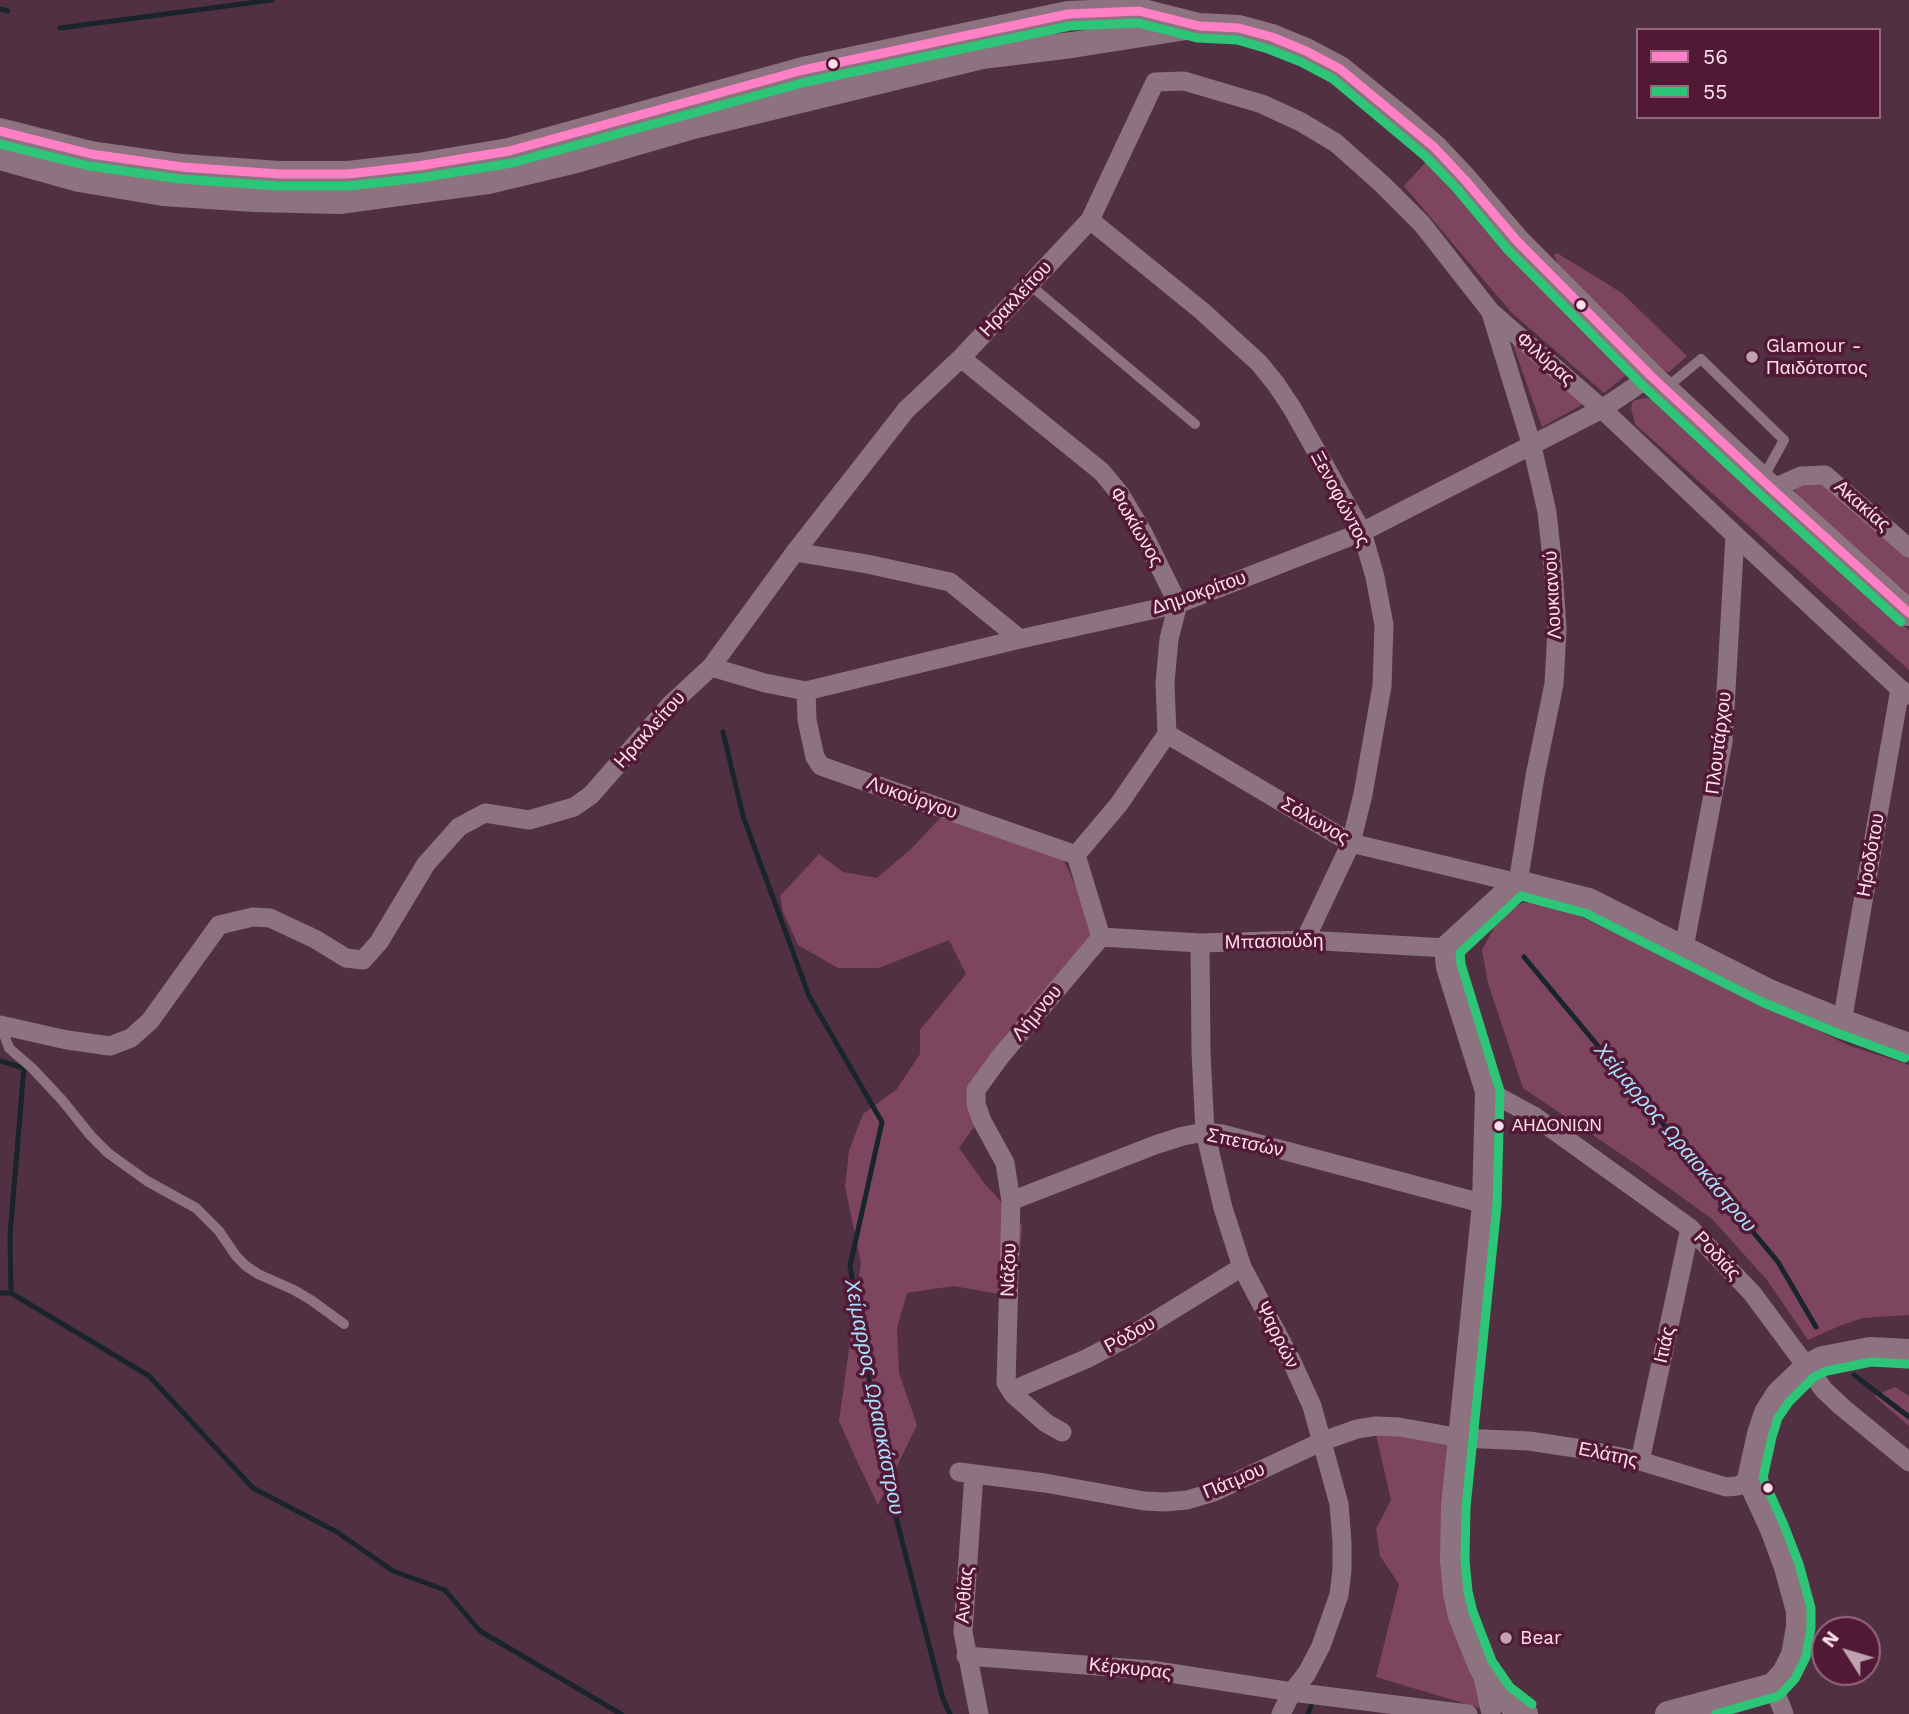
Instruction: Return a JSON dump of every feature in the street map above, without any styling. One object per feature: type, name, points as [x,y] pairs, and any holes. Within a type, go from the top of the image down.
[{"type":"main road","points":[[0,131],[91,154],[182,167],[279,174],[348,174],[509,151],[803,70],[1068,14],[1139,11],[1199,26],[1239,28],[1272,37],[1340,69],[1434,147],[1517,241],[1658,382],[1909,613]]},
{"type":"main road","points":[[0,157],[79,179],[163,192],[254,199],[339,201],[488,181],[576,160],[693,126],[982,55],[1199,26]]},
{"type":"main road","points":[[1525,1714],[1501,1696],[1480,1666],[1461,1616],[1456,1593],[1453,1561],[1454,1506],[1485,1204],[1488,1091],[1449,967],[1447,948],[1518,883],[1589,901],[1769,992],[1909,1046]]},
{"type":"main road","points":[[1668,1714],[1773,1686],[1785,1673],[1794,1655],[1799,1611],[1773,1529],[1750,1479],[1767,1413],[1779,1394],[1807,1367],[1823,1359],[1871,1350],[1909,1352]]},
{"type":"street","name":"Φιλύρας","points":[[1155,82],[1184,81],[1262,104],[1301,122],[1336,143],[1422,224],[1491,312],[1602,409],[1904,692]]},
{"type":"street","name":"Ηρακλείτου","points":[[2,1026],[110,1046],[131,1038],[150,1021],[219,925],[253,917],[270,918],[315,939],[346,958],[363,960],[379,942],[426,864],[459,827],[485,813],[529,820],[574,807],[591,795],[670,705],[712,667],[795,552],[906,410],[961,358],[1090,220],[1155,82]]},
{"type":"street","name":"Ξενοφώντος","points":[[1090,220],[1202,311],[1259,363],[1292,408],[1362,532],[1375,577],[1384,625],[1382,686],[1363,794],[1351,843],[1305,940]]},
{"type":"street","name":"Λουκιανού","points":[[1491,312],[1532,446],[1547,512],[1557,629],[1554,684],[1535,775],[1518,883]]},
{"type":"street","name":"Φωκίωνος","points":[[961,358],[1102,472],[1120,494],[1142,531],[1178,604]]},
{"type":"street","name":"Δημοκρίτου","points":[[712,667],[765,683],[806,691],[1178,604],[1362,532],[1658,382]]},
{"type":"street","name":"Ακακίας","points":[[1767,484],[1801,476],[1825,475],[1909,548]]},
{"type":"street","name":"Πλουτάρχου","points":[[1684,948],[1723,742],[1735,536]]},
{"type":"street","points":[[795,552],[950,582],[1020,639]]},
{"type":"street","points":[[1101,937],[1076,855],[1119,804],[1167,734],[1165,683],[1169,639],[1178,604]]},
{"type":"street","name":"Λυκούργου","points":[[806,691],[807,720],[815,757],[821,766],[1076,855]]},
{"type":"street","name":"Ηροδότου","points":[[1842,1021],[1904,692]]},
{"type":"street","name":"Σόλωνος","points":[[1167,734],[1351,843],[1518,883]]},
{"type":"street","name":"Μπασιούδη","points":[[1101,937],[1200,943],[1305,940],[1447,948]]},
{"type":"street","name":"Λήμνου","points":[[976,1090],[1000,1057],[1101,937]]},
{"type":"street","name":"Ψαρρών","points":[[1200,943],[1205,1132],[1223,1208],[1242,1267],[1312,1406],[1339,1504],[1342,1542],[1339,1595],[1321,1646],[1281,1714]]},
{"type":"street","name":"Νάξου","points":[[976,1090],[979,1113],[1005,1163],[1011,1201],[1006,1383],[1011,1391]]},
{"type":"street","name":"Ροδιάς","points":[[1488,1091],[1534,1116],[1690,1228],[1752,1293],[1824,1390],[1842,1408],[1909,1462]]},
{"type":"street","name":"Σπετσών","points":[[1011,1201],[1155,1145],[1205,1132],[1222,1134],[1485,1204]]},
{"type":"street","name":"Ιτιάς","points":[[1640,1461],[1690,1228]]},
{"type":"street","name":"Ρόδου","points":[[1011,1391],[1086,1359],[1132,1335],[1242,1267]]},
{"type":"street","points":[[1011,1391],[1046,1423],[1062,1432]]},
{"type":"street","name":"Πάτμου","points":[[966,1473],[1165,1502],[1187,1500],[1214,1492],[1323,1441],[1357,1429],[1399,1427],[1461,1438]]},
{"type":"street","name":"Ελάτης","points":[[1461,1438],[1529,1441],[1582,1449],[1640,1461],[1726,1488],[1738,1486],[1750,1479]]},
{"type":"street","name":"Ανθίας","points":[[966,1473],[963,1632],[979,1714]]},
{"type":"street","name":"Κέρκυρας","points":[[966,1656],[1151,1670],[1292,1692],[1338,1706],[1468,1714]]},
{"type":"street","points":[[1480,1666],[1492,1714]]},
{"type":"street","points":[[1773,1686],[1784,1714]]},
{"type":"lane","points":[[1030,285],[1195,424]]},
{"type":"lane","points":[[1658,382],[1701,359],[1784,440],[1767,484]]},
{"type":"lane","points":[[2,1026],[9,1048],[47,1084],[108,1153],[147,1181],[195,1208],[219,1231],[236,1256],[252,1270],[294,1290],[344,1324]]},
{"type":"shaded area","points":[[1426,162],[1541,289],[1626,375],[1604,393],[1511,312],[1404,186]]},
{"type":"shaded area","points":[[1557,253],[1622,293],[1687,356],[1669,372],[1663,370],[1559,265],[1554,255]]},
{"type":"shaded area","points":[[1511,339],[1585,403],[1542,427]]},
{"type":"shaded area","points":[[1645,398],[1657,400],[1909,630],[1909,670],[1635,424],[1631,408],[1633,401]]},
{"type":"shaded area","points":[[1826,483],[1909,556],[1909,597],[1796,495],[1794,489],[1797,484]]},
{"type":"shaded area","points":[[944,814],[1056,843],[1101,942],[968,1102],[974,1127],[959,1148],[985,1184],[1022,1225],[1016,1297],[953,1286],[907,1293],[897,1328],[899,1373],[917,1425],[878,1505],[839,1421],[861,1263],[845,1186],[849,1151],[863,1114],[897,1089],[920,1054],[920,1030],[966,974],[949,940],[879,968],[838,968],[798,945],[783,912],[780,896],[819,854],[843,872],[877,878],[911,849]]},
{"type":"shaded area","points":[[1542,902],[1568,911],[1656,952],[1850,1046],[1909,1065],[1909,1315],[1863,1318],[1808,1340],[1767,1280],[1712,1219],[1523,1088],[1488,983],[1482,950],[1500,917],[1522,903]]},
{"type":"shaded area","points":[[1895,1387],[1909,1396],[1909,1426],[1874,1396]]},
{"type":"shaded area","points":[[1375,1430],[1455,1442],[1450,1556],[1493,1712],[1376,1677],[1399,1584],[1380,1556],[1376,1529],[1391,1500]]},
{"type":"waterway","points":[[60,28],[272,0]]},
{"type":"waterway","points":[[0,9],[8,11]]},
{"type":"waterway","name":"Χείμαρρος Ωραιοκάστρου","points":[[723,732],[743,816],[809,996],[882,1122],[850,1266],[886,1479],[943,1699],[950,1714]]},
{"type":"waterway","name":"Χείμαρρος Ωραιοκάστρου","points":[[1524,957],[1778,1262],[1816,1327]]},
{"type":"waterway","name":"Χείμαρρος Ωραιοκάστρου","points":[[0,1061],[24,1068],[10,1235],[11,1293]]},
{"type":"waterway","name":"Χείμαρρος Ωραιοκάστρου","points":[[0,1293],[11,1293],[149,1376],[253,1488],[337,1532],[393,1571],[445,1590],[480,1631],[621,1714]]},
{"type":"waterway","name":"Χείμαρρος Ωραιοκάστρου","points":[[1854,1375],[1909,1417]]},
{"type":"waterway","name":"Χείμαρρος Ωραιοκάστρου","points":[[1308,1714],[1311,1706]]},
{"type":"transit line","name":"56","points":[[0,131],[91,154],[182,167],[279,174],[348,174],[509,151],[803,70],[1068,14],[1139,11],[1199,26],[1239,28],[1272,37],[1340,69],[1434,147],[1517,241],[1651,376],[1909,613]]},
{"type":"transit line","name":"55","points":[[0,144],[89,166],[180,179],[278,186],[349,186],[512,163],[806,82],[1070,26],[1138,23],[1197,38],[1237,40],[1301,62],[1333,79],[1425,156],[1508,250],[1642,385],[1901,622]]},
{"type":"transit line","name":"55","points":[[1532,1704],[1510,1687],[1492,1661],[1473,1612],[1465,1561],[1466,1507],[1497,1205],[1500,1091],[1461,964],[1460,953],[1521,896],[1585,913],[1764,1003],[1905,1058]]},
{"type":"transit line","name":"55","points":[[1716,1714],[1779,1696],[1795,1679],[1806,1657],[1811,1608],[1799,1564],[1763,1478],[1778,1418],[1789,1402],[1814,1377],[1827,1371],[1871,1362],[1908,1364]]},
{"type":"place","name":"Glamour - Παιδότοπος","points":[[1752,357]]},
{"type":"place","name":"ΑΗΔΟΝΙΩΝ","points":[[1499,1126]]},
{"type":"place","name":"Bear","points":[[1506,1638]]}]
